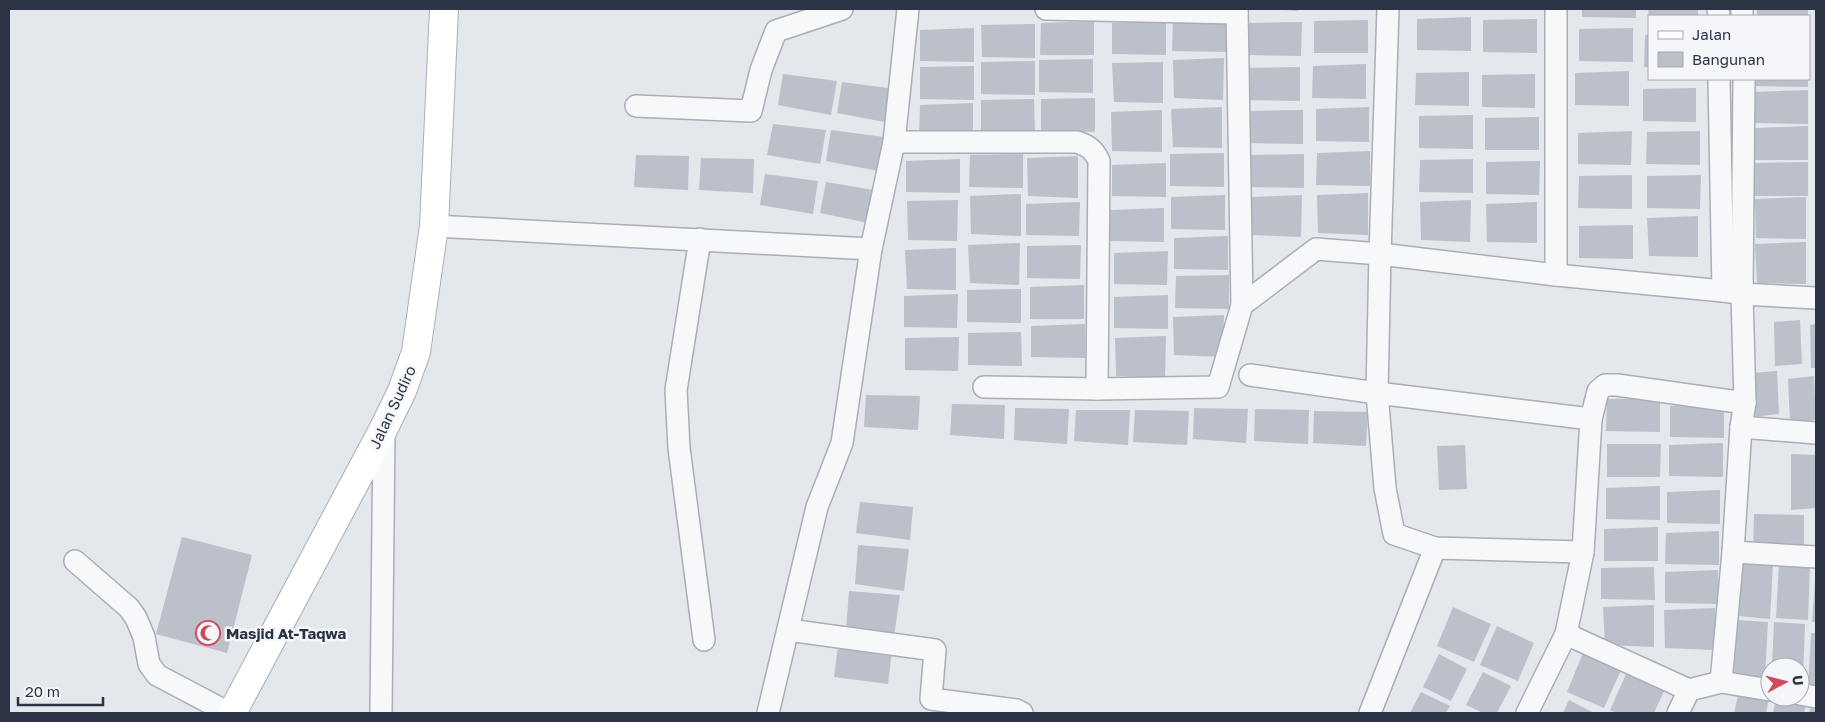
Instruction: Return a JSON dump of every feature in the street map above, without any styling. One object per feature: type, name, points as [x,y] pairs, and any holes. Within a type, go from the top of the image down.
[{"type":"street","name":"Jalan Sudiro","points":[[230,713],[384,428],[402,391],[416,352],[434,226],[444,9]]},
{"type":"street","points":[[636,106],[751,111],[761,70],[776,31],[842,9]]},
{"type":"street","points":[[768,713],[817,507],[842,443],[871,249],[894,142],[908,9]]},
{"type":"street","points":[[984,388],[1218,387],[1242,305],[1237,11],[1046,9]]},
{"type":"street","points":[[1388,9],[1377,393],[1385,488],[1394,534],[1435,548],[1583,552]]},
{"type":"street","points":[[1556,9],[1556,275]]},
{"type":"street","points":[[1720,80],[1732,292],[1745,403],[1741,427],[1733,552],[1721,682]]},
{"type":"street","points":[[1732,292],[1744,80]]},
{"type":"street","points":[[894,142],[1077,142],[1091,148],[1098,161],[1097,389]]},
{"type":"street","points":[[434,226],[871,249]]},
{"type":"street","points":[[700,239],[676,390],[679,448],[704,640]]},
{"type":"street","points":[[1242,305],[1316,249],[1380,254],[1556,275],[1816,298]]},
{"type":"street","points":[[1250,375],[1377,393],[1591,419]]},
{"type":"street","points":[[1527,713],[1566,634],[1583,552],[1591,419],[1600,388],[1611,384],[1745,403]]},
{"type":"street","points":[[1741,427],[1816,433]]},
{"type":"street","points":[[381,713],[384,428]]},
{"type":"street","points":[[1370,713],[1435,548]]},
{"type":"street","points":[[1733,552],[1816,557]]},
{"type":"street","points":[[75,561],[128,608],[136,618],[144,637],[148,664],[156,675],[230,713]]},
{"type":"street","points":[[788,630],[935,650],[931,699],[1016,710],[1022,713]]},
{"type":"street","points":[[1566,634],[1689,690],[1721,682],[1760,688]]},
{"type":"street","points":[[1678,713],[1689,690]]},
{"type":"building","points":[[1298,9],[1298,11],[1284,10]]},
{"type":"building","points":[[1582,9],[1636,9],[1636,18],[1582,17]]},
{"type":"building","points":[[1648,9],[1698,9],[1698,15],[1649,15]]},
{"type":"building","points":[[1757,9],[1808,9],[1808,15],[1757,15]]},
{"type":"building","points":[[1471,17],[1471,51],[1417,50],[1417,19]]},
{"type":"building","points":[[1226,18],[1227,52],[1172,51],[1173,19]]},
{"type":"building","points":[[1537,19],[1537,53],[1483,52],[1483,20]]},
{"type":"building","points":[[1368,20],[1368,53],[1314,53],[1314,21]]},
{"type":"building","points":[[1094,21],[1094,55],[1040,55],[1041,23]]},
{"type":"building","points":[[1166,21],[1166,55],[1112,54],[1112,23]]},
{"type":"building","points":[[1302,22],[1301,56],[1248,55],[1248,23]]},
{"type":"building","points":[[1035,24],[1035,58],[982,57],[981,25]]},
{"type":"building","points":[[974,28],[974,62],[920,61],[920,30]]},
{"type":"building","points":[[1633,28],[1633,62],[1579,61],[1579,29]]},
{"type":"building","points":[[1648,34],[1648,67],[1644,67],[1645,35]]},
{"type":"building","points":[[1224,58],[1223,100],[1174,98],[1173,60]]},
{"type":"building","points":[[1093,59],[1093,93],[1039,92],[1039,60]]},
{"type":"building","points":[[1035,61],[1035,95],[981,94],[981,62]]},
{"type":"building","points":[[1163,62],[1163,103],[1114,102],[1112,63]]},
{"type":"building","points":[[1366,64],[1366,99],[1312,98],[1313,66]]},
{"type":"building","points":[[974,66],[974,100],[920,99],[920,67]]},
{"type":"building","points":[[1300,67],[1300,101],[1246,100],[1246,68]]},
{"type":"building","points":[[1629,71],[1629,106],[1575,105],[1575,73]]},
{"type":"building","points":[[1469,72],[1469,106],[1415,105],[1416,73]]},
{"type":"building","points":[[783,74],[837,81],[831,115],[778,105]]},
{"type":"building","points":[[1535,74],[1535,108],[1482,107],[1482,75]]},
{"type":"building","points":[[1754,80],[1808,80],[1808,87],[1754,86]]},
{"type":"building","points":[[842,82],[895,89],[890,123],[837,113]]},
{"type":"building","points":[[1696,88],[1696,122],[1643,121],[1643,89]]},
{"type":"building","points":[[1808,90],[1808,124],[1754,123],[1754,92]]},
{"type":"building","points":[[1095,98],[1095,132],[1041,131],[1041,99]]},
{"type":"building","points":[[1034,99],[1035,132],[981,132],[981,100]]},
{"type":"building","points":[[973,103],[973,137],[919,137],[920,105]]},
{"type":"building","points":[[1222,107],[1222,148],[1173,147],[1171,109]]},
{"type":"building","points":[[1369,107],[1369,142],[1316,141],[1316,109]]},
{"type":"building","points":[[1162,110],[1162,152],[1112,151],[1111,112]]},
{"type":"building","points":[[1303,110],[1303,144],[1249,143],[1250,111]]},
{"type":"building","points":[[1473,115],[1473,149],[1419,148],[1419,116]]},
{"type":"building","points":[[1539,117],[1539,150],[1485,150],[1485,118]]},
{"type":"building","points":[[773,124],[826,130],[820,164],[767,155]]},
{"type":"building","points":[[1808,126],[1808,160],[1754,160],[1755,128]]},
{"type":"building","points":[[831,130],[884,137],[879,171],[826,161]]},
{"type":"building","points":[[1632,131],[1631,165],[1578,164],[1578,133]]},
{"type":"building","points":[[1700,131],[1700,165],[1646,164],[1647,132]]},
{"type":"building","points":[[1370,151],[1370,186],[1316,185],[1317,153]]},
{"type":"building","points":[[1224,153],[1224,187],[1170,186],[1170,154]]},
{"type":"building","points":[[1023,154],[1023,188],[969,187],[970,155]]},
{"type":"building","points":[[1304,154],[1304,188],[1250,187],[1251,155]]},
{"type":"building","points":[[636,155],[689,156],[688,190],[634,187]]},
{"type":"building","points":[[1078,156],[1078,198],[1028,196],[1027,158]]},
{"type":"building","points":[[701,158],[754,159],[753,193],[699,190]]},
{"type":"building","points":[[960,159],[960,193],[906,192],[906,161]]},
{"type":"building","points":[[1473,159],[1473,193],[1419,192],[1420,160]]},
{"type":"building","points":[[1540,161],[1539,195],[1486,194],[1486,162]]},
{"type":"building","points":[[1808,162],[1808,196],[1754,196],[1755,163]]},
{"type":"building","points":[[1166,163],[1166,197],[1112,196],[1112,165]]},
{"type":"building","points":[[765,174],[818,181],[813,214],[760,205]]},
{"type":"building","points":[[1632,175],[1632,209],[1578,208],[1579,176]]},
{"type":"building","points":[[1701,175],[1700,209],[1647,208],[1647,176]]},
{"type":"building","points":[[826,182],[879,191],[873,224],[820,213]]},
{"type":"building","points":[[1368,193],[1368,235],[1318,233],[1317,195]]},
{"type":"building","points":[[1021,194],[1021,236],[971,234],[970,196]]},
{"type":"building","points":[[1225,195],[1225,230],[1171,229],[1171,197]]},
{"type":"building","points":[[1302,195],[1301,237],[1252,235],[1250,197]]},
{"type":"building","points":[[1806,197],[1806,239],[1756,238],[1755,199]]},
{"type":"building","points":[[958,200],[957,241],[908,240],[907,201]]},
{"type":"building","points":[[1471,200],[1470,242],[1421,240],[1420,202]]},
{"type":"building","points":[[1080,202],[1079,236],[1026,235],[1026,204]]},
{"type":"building","points":[[1537,202],[1537,243],[1487,242],[1486,204]]},
{"type":"building","points":[[1164,208],[1164,242],[1110,241],[1110,210]]},
{"type":"building","points":[[1698,216],[1698,257],[1649,256],[1647,218]]},
{"type":"building","points":[[1633,225],[1633,259],[1579,258],[1579,226]]},
{"type":"building","points":[[1228,236],[1228,270],[1174,269],[1174,238]]},
{"type":"building","points":[[1806,242],[1806,284],[1757,283],[1755,244]]},
{"type":"building","points":[[1020,243],[1019,285],[970,283],[968,245]]},
{"type":"building","points":[[1081,245],[1080,279],[1027,278],[1027,246]]},
{"type":"building","points":[[956,248],[956,290],[907,289],[905,250]]},
{"type":"building","points":[[1168,251],[1167,285],[1114,284],[1114,253]]},
{"type":"building","points":[[1229,275],[1229,309],[1175,308],[1176,276]]},
{"type":"building","points":[[1084,285],[1084,319],[1030,319],[1030,287]]},
{"type":"building","points":[[1021,289],[1021,323],[967,322],[967,290]]},
{"type":"building","points":[[958,294],[957,328],[904,327],[904,296]]},
{"type":"building","points":[[1168,295],[1168,329],[1114,328],[1114,297]]},
{"type":"building","points":[[1224,315],[1223,357],[1174,355],[1173,317]]},
{"type":"building","points":[[1800,320],[1802,364],[1775,366],[1774,322]]},
{"type":"building","points":[[1085,324],[1085,358],[1031,357],[1031,326]]},
{"type":"building","points":[[1816,324],[1816,368],[1811,368],[1810,325]]},
{"type":"building","points":[[1021,332],[1022,366],[968,365],[968,333]]},
{"type":"building","points":[[1166,336],[1165,378],[1116,376],[1115,338]]},
{"type":"building","points":[[959,337],[958,371],[905,370],[905,338]]},
{"type":"building","points":[[1777,371],[1779,414],[1752,417],[1750,373]]},
{"type":"building","points":[[1814,376],[1816,420],[1790,423],[1788,379]]},
{"type":"building","points":[[866,395],[920,396],[918,430],[864,427]]},
{"type":"building","points":[[1660,398],[1660,432],[1606,431],[1607,399]]},
{"type":"building","points":[[952,404],[1005,405],[1004,439],[950,435]]},
{"type":"building","points":[[1724,404],[1724,438],[1670,437],[1670,406]]},
{"type":"building","points":[[1015,408],[1069,409],[1067,444],[1014,440]]},
{"type":"building","points":[[1194,408],[1248,409],[1246,443],[1193,439]]},
{"type":"building","points":[[1255,409],[1309,410],[1308,444],[1254,441]]},
{"type":"building","points":[[1076,410],[1130,410],[1128,445],[1074,441]]},
{"type":"building","points":[[1135,410],[1189,411],[1187,445],[1133,442]]},
{"type":"building","points":[[1314,411],[1368,412],[1366,446],[1313,443]]},
{"type":"building","points":[[1723,443],[1723,477],[1669,476],[1669,445]]},
{"type":"building","points":[[1607,444],[1661,444],[1660,477],[1607,477]]},
{"type":"building","points":[[1465,445],[1467,489],[1439,490],[1437,446]]},
{"type":"building","points":[[1791,454],[1816,455],[1816,508],[1791,510]]},
{"type":"building","points":[[1660,486],[1660,520],[1606,519],[1606,488]]},
{"type":"building","points":[[1720,490],[1720,524],[1667,523],[1667,492]]},
{"type":"building","points":[[860,502],[913,507],[910,540],[856,533]]},
{"type":"building","points":[[1754,514],[1804,515],[1804,553],[1753,552]]},
{"type":"building","points":[[1658,527],[1658,561],[1604,561],[1604,529]]},
{"type":"building","points":[[1719,531],[1719,565],[1665,564],[1666,533]]},
{"type":"building","points":[[182,537],[252,555],[227,653],[156,634]]},
{"type":"building","points":[[858,545],[909,549],[904,591],[855,584]]},
{"type":"building","points":[[1742,562],[1773,564],[1770,619],[1739,616]]},
{"type":"building","points":[[1779,563],[1810,565],[1808,620],[1776,618]]},
{"type":"building","points":[[1654,567],[1655,600],[1601,599],[1601,568]]},
{"type":"building","points":[[1718,570],[1718,604],[1665,603],[1665,572]]},
{"type":"building","points":[[1815,582],[1816,622],[1812,622]]},
{"type":"building","points":[[849,591],[900,595],[894,637],[846,630]]},
{"type":"building","points":[[1654,605],[1654,647],[1605,645],[1603,607]]},
{"type":"building","points":[[1453,607],[1491,624],[1474,662],[1437,646]]},
{"type":"building","points":[[1715,608],[1715,650],[1665,648],[1664,610]]},
{"type":"building","points":[[1737,620],[1768,622],[1766,657],[1760,657],[1760,677],[1734,675]]},
{"type":"building","points":[[1774,622],[1805,624],[1804,657],[1772,657]]},
{"type":"building","points":[[1497,626],[1534,643],[1518,681],[1480,665]]},
{"type":"building","points":[[1811,633],[1816,633],[1816,688],[1810,687]]},
{"type":"building","points":[[838,646],[892,650],[888,684],[834,677]]},
{"type":"building","points":[[1583,653],[1621,670],[1604,708],[1567,692]]},
{"type":"building","points":[[1439,654],[1467,669],[1451,701],[1423,687]]},
{"type":"building","points":[[1483,672],[1511,686],[1497,713],[1483,713],[1466,705]]},
{"type":"building","points":[[1627,672],[1665,689],[1654,713],[1617,713],[1610,710]]},
{"type":"building","points":[[1739,691],[1760,695],[1760,707],[1767,707],[1766,713],[1734,713]]},
{"type":"building","points":[[1421,692],[1450,706],[1446,713],[1410,713]]},
{"type":"building","points":[[1569,700],[1594,713],[1563,713]]},
{"type":"building","points":[[1811,705],[1816,706],[1816,713],[1809,713]]},
{"type":"building","points":[[1774,707],[1805,707],[1804,713],[1773,713]]},
{"type":"place","name":"Masjid At-Taqwa","points":[[208,633]]}]
